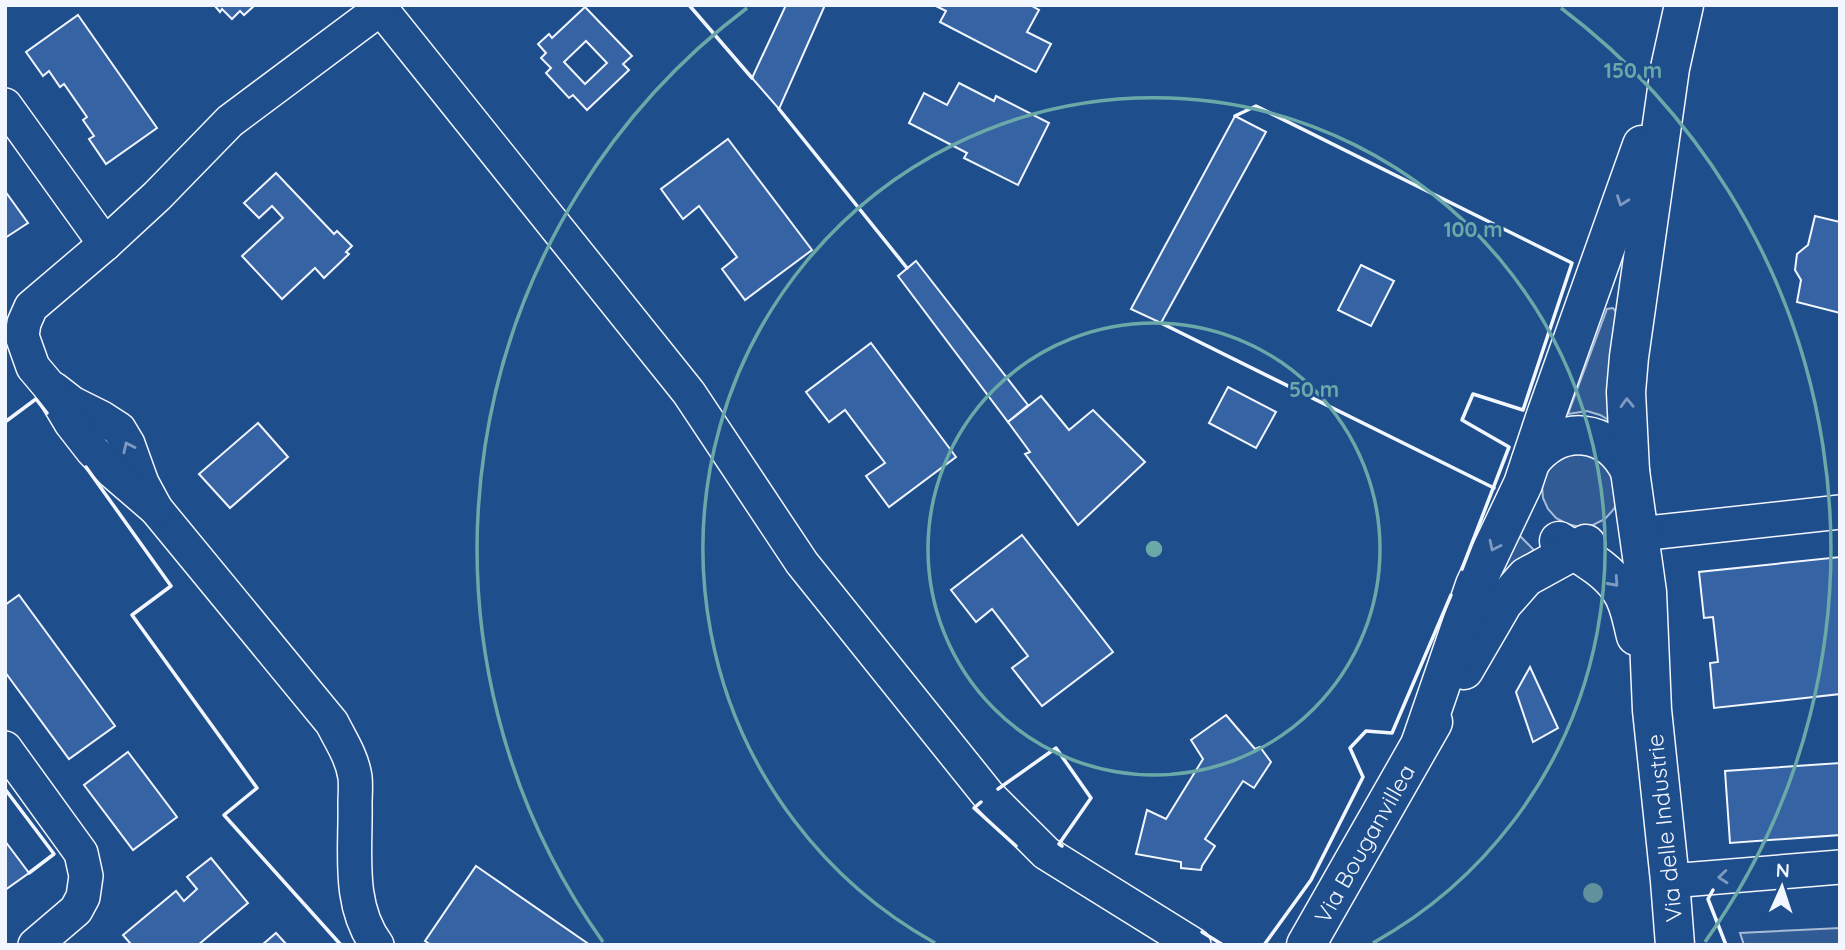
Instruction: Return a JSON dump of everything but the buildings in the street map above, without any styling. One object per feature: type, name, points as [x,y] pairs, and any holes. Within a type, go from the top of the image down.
[{"type":"main road","points":[[1652,710],[1647,592],[1632,483],[1626,392],[1670,68],[1684,5]]},
{"type":"main road","points":[[1652,710],[1630,611],[1621,590],[1573,545],[1546,535],[1528,513],[1524,499],[1527,473],[1546,415],[1670,68]]},
{"type":"main road","points":[[1584,435],[1607,443],[1625,460],[1632,483],[1626,518],[1609,536],[1598,541],[1573,545],[1526,577],[1503,603],[1421,742],[1475,585],[1539,452],[1560,439],[1584,435]]},
{"type":"main road","name":"Via delle Industrie","points":[[1652,710],[1675,945]]},
{"type":"main road","name":"Via Bouganvillea","points":[[1306,945],[1421,742]]},
{"type":"street","points":[[377,945],[360,914],[356,886],[355,779],[351,761],[332,723],[156,509],[92,450],[33,367],[22,336],[31,307],[157,196],[230,121],[379,7],[689,393],[802,563],[989,796],[1046,853],[1194,945]]},
{"type":"street","points":[[5,105],[105,244]]},
{"type":"street","points":[[1639,534],[1840,512]]},
{"type":"street","points":[[5,748],[80,853],[86,876],[83,897],[76,910],[35,945]]},
{"type":"street","points":[[1670,881],[1840,867]]},
{"type":"shaded area","points":[[1613,308],[1616,312],[1609,420],[1587,411],[1568,414],[1607,309]]},
{"type":"shaded area","points":[[1571,450],[1608,460],[1619,497],[1614,509],[1605,519],[1593,525],[1580,527],[1567,524],[1556,518],[1543,498],[1542,485],[1551,463]]},
{"type":"shaded area","points":[[1518,534],[1534,550],[1515,563],[1497,583]]},
{"type":"shaded area","points":[[1840,928],[1840,945],[1744,945],[1740,933]]},
{"type":"wall","points":[[689,5],[752,78]]},
{"type":"wall","points":[[1235,116],[1256,106],[1572,263],[1523,410],[1473,394],[1462,420],[1509,447],[1462,569]]},
{"type":"wall","points":[[779,109],[907,268]]},
{"type":"wall","points":[[1161,323],[1494,488]]},
{"type":"wall","points":[[5,422],[36,399],[47,413]]},
{"type":"wall","points":[[86,467],[171,586],[132,615],[257,788],[224,815],[341,945]]},
{"type":"wall","points":[[1264,945],[1311,880],[1363,777],[1350,748],[1366,731],[1392,733],[1451,595]]},
{"type":"wall","points":[[998,789],[1056,748],[1091,798],[1059,844],[1062,846]]},
{"type":"wall","points":[[5,789],[54,854],[29,873]]},
{"type":"wall","points":[[981,802],[974,808],[1016,846]]},
{"type":"wall","points":[[1713,890],[1708,899],[1726,945]]},
{"type":"wall","points":[[1202,932],[1223,945]]}]
